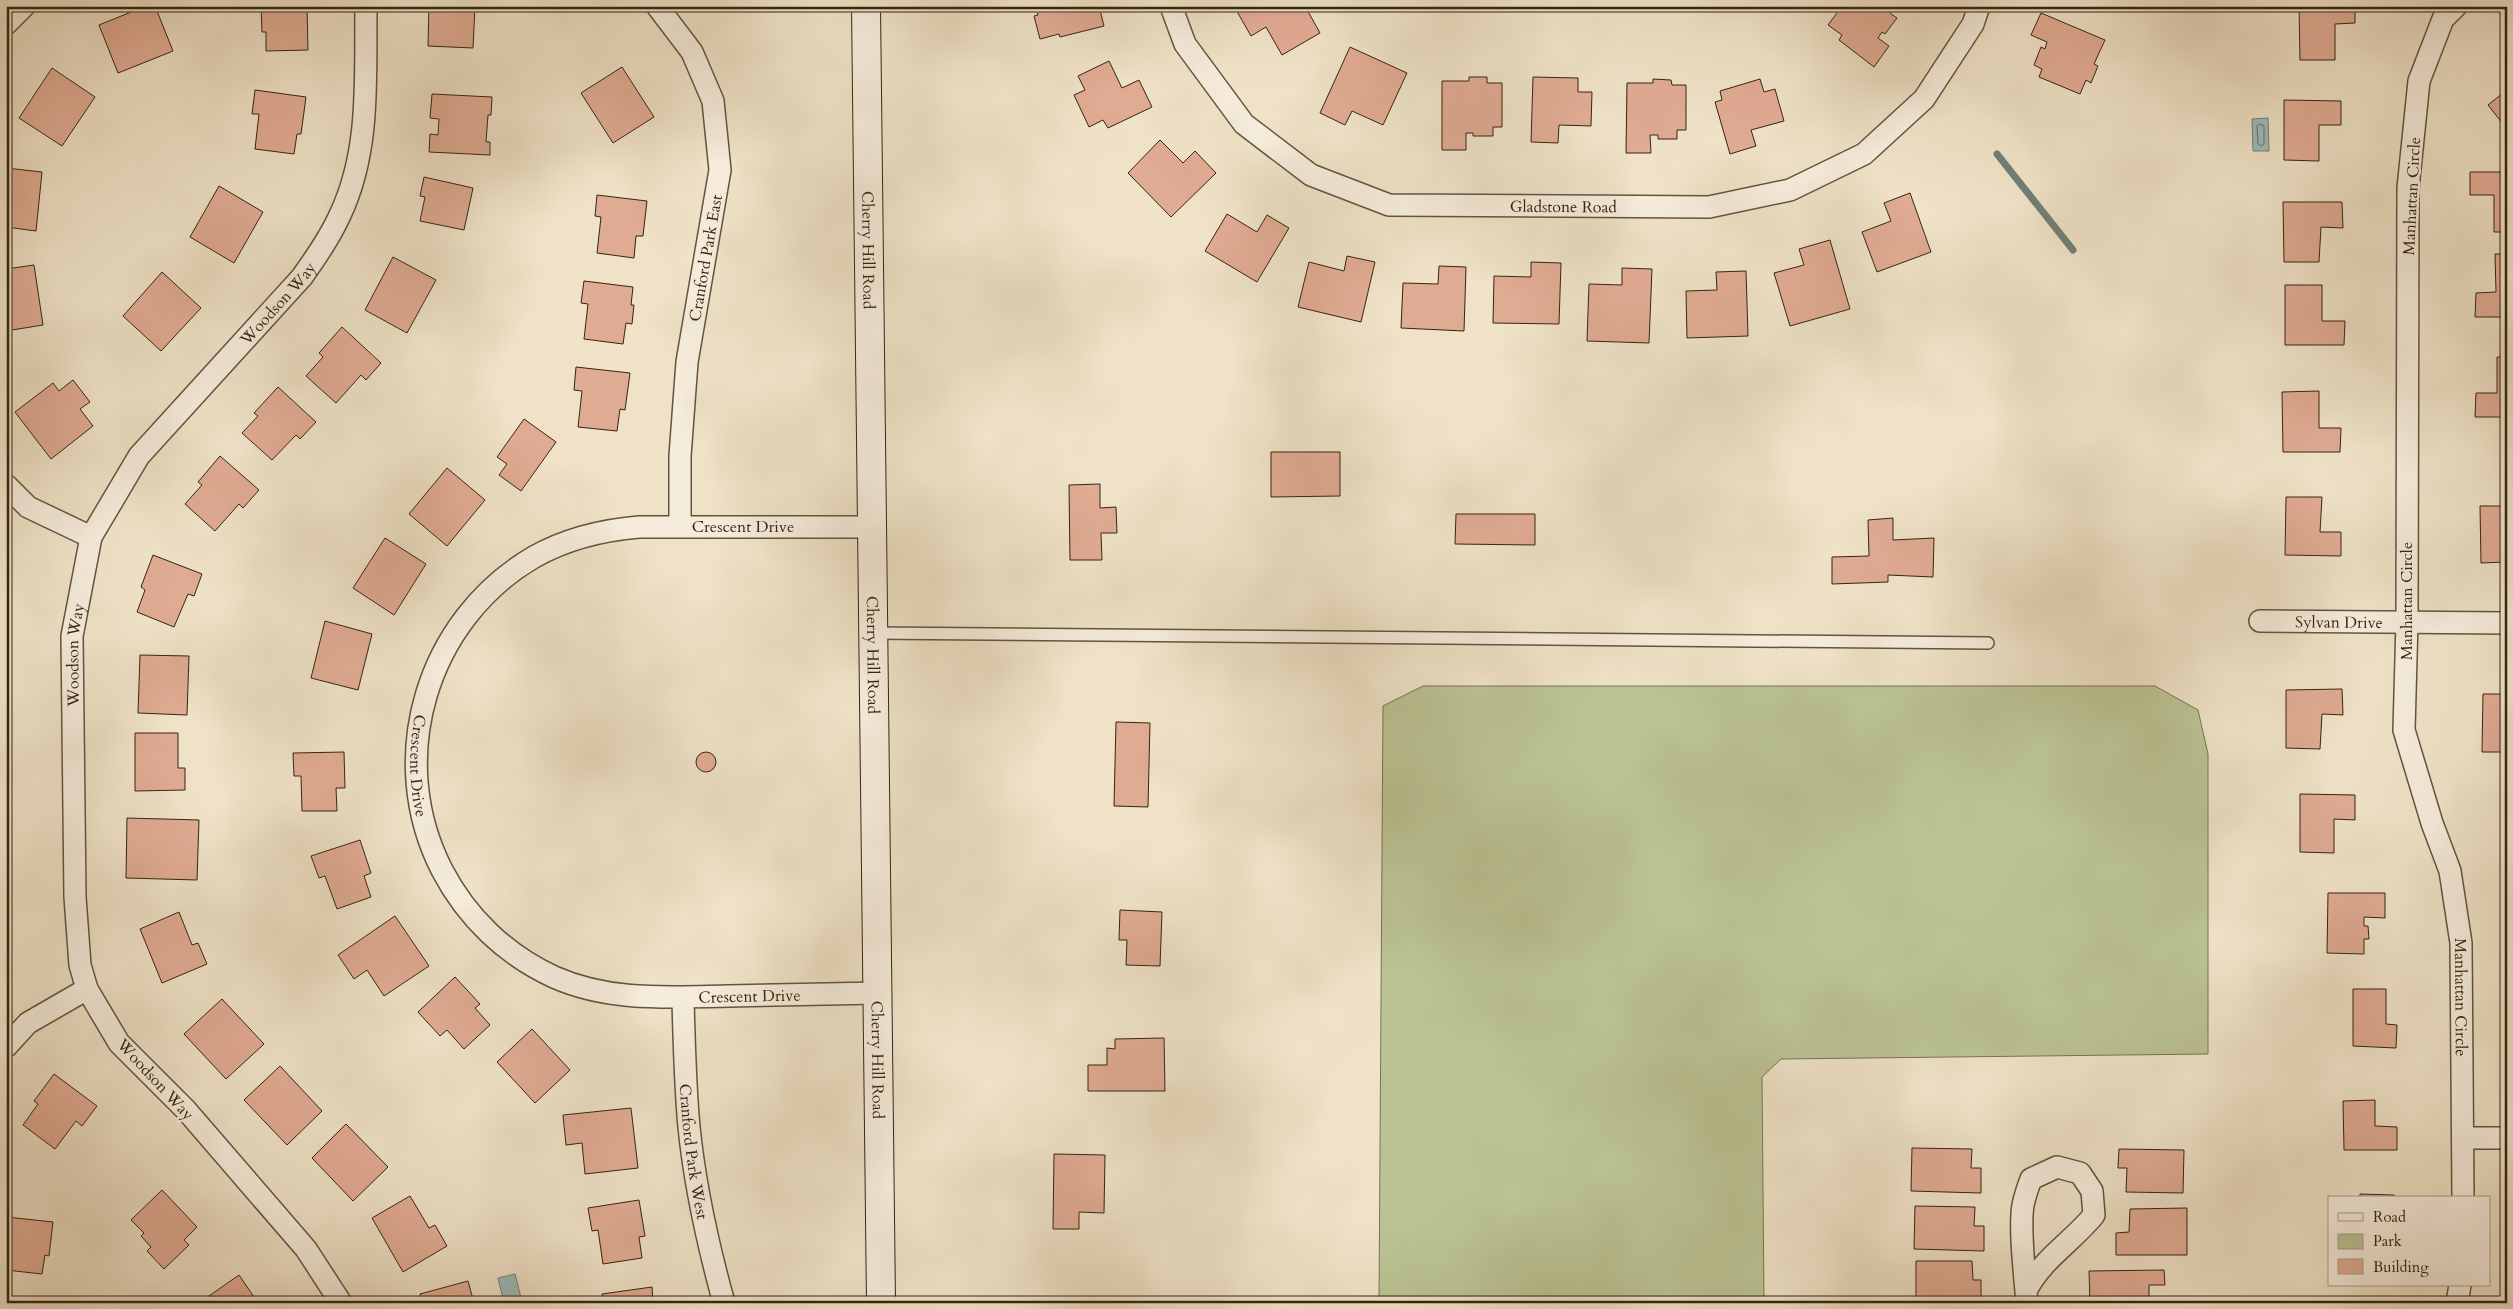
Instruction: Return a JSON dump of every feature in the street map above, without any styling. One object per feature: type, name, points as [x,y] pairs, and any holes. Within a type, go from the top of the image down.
[{"type":"main road","name":"Cherry Hill Road","points":[[866,6],[881,1303]]},
{"type":"street","points":[[6,24],[24,6]]},
{"type":"street","name":"Woodson Way","points":[[341,1303],[306,1249],[186,1110],[119,1043],[88,989],[80,965],[75,897],[72,636],[91,537],[139,456],[302,277],[322,249],[341,213],[357,167],[362,142],[366,95],[366,6]]},
{"type":"street","name":"Cranford Park East","points":[[657,6],[692,52],[713,102],[720,170],[687,362],[680,456],[680,526]]},
{"type":"street","name":"Gladstone Road","points":[[1171,6],[1185,44],[1244,124],[1311,175],[1389,205],[1710,208],[1790,190],[1864,154],[1918,105],[1924,99],[1976,15]]},
{"type":"street","name":"Manhattan Circle","points":[[2444,10],[2419,81],[2408,188],[2407,622],[2404,730],[2432,824],[2450,871],[2461,943],[2463,1196]]},
{"type":"street","points":[[6,485],[28,507],[91,537]]},
{"type":"street","name":"Crescent Drive","points":[[872,527],[680,526],[623,528],[562,544],[534,558],[496,585],[459,627],[438,664],[422,713],[416,758],[416,787],[420,811],[435,856],[461,903],[494,938],[534,967],[581,988],[624,995],[682,998],[878,993]]},
{"type":"street","name":"Sylvan Drive","points":[[2260,621],[2507,623]]},
{"type":"street","points":[[6,1047],[28,1023],[88,989]]},
{"type":"street","name":"Cranford Park West","points":[[682,998],[686,1084],[695,1174],[703,1217],[724,1303]]},
{"type":"street","points":[[2463,1138],[2507,1138]]},
{"type":"street","points":[[2057,1167],[2080,1173],[2092,1191],[2094,1215],[2078,1234],[2047,1261],[2034,1276],[2027,1297],[2023,1206],[2031,1179],[2057,1167]]},
{"type":"street","points":[[2457,1303],[2460,1286]]},
{"type":"lane","points":[[874,633],[1988,643]]},
{"type":"green space","points":[[1423,686],[2155,686],[2198,710],[2208,754],[2208,1054],[1781,1059],[1762,1077],[1764,1303],[1379,1303],[1383,706]]},
{"type":"water","points":[[2268,118],[2269,151],[2253,151],[2252,119]]},
{"type":"water","points":[[515,1274],[521,1298],[518,1299],[518,1303],[504,1303],[498,1278]]},
{"type":"building","points":[[146,6],[155,6],[173,51],[118,73],[99,25]]},
{"type":"building","points":[[261,6],[307,6],[308,50],[266,51],[266,32],[262,32]]},
{"type":"building","points":[[429,6],[475,6],[473,48],[428,46]]},
{"type":"building","points":[[1036,6],[1099,6],[1104,26],[1060,37],[1059,34],[1040,39],[1034,16],[1038,15]]},
{"type":"building","points":[[1238,6],[1305,6],[1320,33],[1282,55],[1266,27],[1251,36],[1235,8]]},
{"type":"building","points":[[1842,6],[1895,6],[1890,13],[1897,18],[1885,34],[1882,32],[1878,38],[1889,46],[1874,67],[1839,40],[1842,35],[1828,25]]},
{"type":"building","points":[[2299,6],[2355,6],[2355,23],[2335,24],[2335,60],[2300,60]]},
{"type":"building","points":[[2041,13],[2105,40],[2094,64],[2098,66],[2091,83],[2086,80],[2080,94],[2039,77],[2042,69],[2034,65],[2041,47],[2045,49],[2047,42],[2031,35]]},
{"type":"building","points":[[1350,47],[1407,73],[1383,125],[1352,111],[1345,125],[1320,113]]},
{"type":"building","points":[[1109,61],[1122,88],[1139,80],[1152,107],[1108,128],[1103,120],[1089,127],[1074,95],[1085,90],[1078,76]]},
{"type":"building","points":[[622,67],[654,117],[613,143],[581,93]]},
{"type":"building","points":[[52,68],[95,97],[62,146],[19,118]]},
{"type":"building","points":[[1469,77],[1487,77],[1487,83],[1502,83],[1502,127],[1493,127],[1493,136],[1473,136],[1473,133],[1466,133],[1466,150],[1442,150],[1442,81],[1469,81]]},
{"type":"building","points":[[1533,77],[1578,78],[1578,92],[1592,92],[1591,126],[1559,125],[1558,143],[1531,142]]},
{"type":"building","points":[[1653,79],[1671,80],[1672,85],[1686,85],[1686,130],[1677,130],[1677,139],[1658,139],[1658,135],[1650,135],[1651,153],[1626,153],[1627,83],[1653,83]]},
{"type":"building","points":[[1760,79],[1764,92],[1775,89],[1784,121],[1751,130],[1756,146],[1730,154],[1715,102],[1722,100],[1720,91]]},
{"type":"building","points":[[255,90],[306,97],[301,134],[297,134],[294,154],[255,149],[259,114],[252,114]]},
{"type":"building","points":[[2507,90],[2507,129],[2488,105]]},
{"type":"building","points":[[432,94],[492,97],[491,115],[488,115],[486,142],[490,142],[490,155],[429,152],[430,134],[438,135],[439,119],[430,118]]},
{"type":"building","points":[[2284,100],[2341,101],[2341,125],[2319,125],[2319,161],[2284,160]]},
{"type":"building","points":[[1160,140],[1183,163],[1195,151],[1216,173],[1171,217],[1128,173]]},
{"type":"building","points":[[6,168],[42,172],[36,231],[6,227]]},
{"type":"building","points":[[2470,172],[2507,172],[2507,232],[2494,232],[2494,195],[2470,195]]},
{"type":"building","points":[[424,177],[473,188],[464,230],[420,221],[425,197],[420,196]]},
{"type":"building","points":[[219,186],[263,212],[234,263],[190,237]]},
{"type":"building","points":[[1910,193],[1931,252],[1877,272],[1862,232],[1891,221],[1884,203]]},
{"type":"building","points":[[597,195],[647,201],[643,236],[636,236],[634,258],[597,253],[601,217],[595,216]]},
{"type":"building","points":[[2283,202],[2342,202],[2343,228],[2321,227],[2319,262],[2284,262]]},
{"type":"building","points":[[1227,214],[1257,232],[1267,215],[1289,228],[1257,282],[1205,251]]},
{"type":"building","points":[[1830,240],[1850,309],[1790,326],[1774,273],[1804,265],[1799,249]]},
{"type":"building","points":[[2495,254],[2507,254],[2507,317],[2475,317],[2476,293],[2496,292]]},
{"type":"building","points":[[1347,256],[1375,262],[1361,322],[1298,307],[1309,262],[1344,271]]},
{"type":"building","points":[[393,257],[436,280],[407,333],[365,310]]},
{"type":"building","points":[[1531,262],[1561,263],[1559,324],[1493,323],[1494,276],[1531,277]]},
{"type":"building","points":[[34,265],[43,325],[6,331],[6,269]]},
{"type":"building","points":[[1439,266],[1466,267],[1464,331],[1401,328],[1403,283],[1438,284]]},
{"type":"building","points":[[1622,268],[1652,269],[1649,343],[1587,341],[1589,284],[1622,285]]},
{"type":"building","points":[[1746,271],[1748,336],[1687,338],[1686,291],[1717,290],[1716,272]]},
{"type":"building","points":[[162,272],[201,308],[161,351],[123,316]]},
{"type":"building","points":[[584,281],[633,287],[631,305],[634,305],[632,324],[626,323],[623,344],[584,339],[588,304],[581,303]]},
{"type":"building","points":[[2285,285],[2322,285],[2322,321],[2345,321],[2344,345],[2285,345]]},
{"type":"building","points":[[342,327],[381,363],[366,380],[361,375],[336,403],[306,376],[323,357],[319,353]]},
{"type":"building","points":[[2497,357],[2507,357],[2507,417],[2475,417],[2476,393],[2497,393]]},
{"type":"building","points":[[576,367],[630,373],[625,410],[620,409],[617,431],[578,427],[582,391],[574,390]]},
{"type":"building","points":[[73,380],[90,402],[80,409],[93,426],[51,459],[15,412],[53,383],[59,391]]},
{"type":"building","points":[[278,387],[316,422],[300,439],[296,435],[272,460],[242,433],[258,416],[254,413]]},
{"type":"building","points":[[2319,391],[2319,428],[2341,428],[2340,452],[2283,452],[2282,392]]},
{"type":"building","points":[[524,419],[556,442],[521,491],[499,475],[507,464],[497,457]]},
{"type":"building","points":[[1271,452],[1340,452],[1340,496],[1271,497]]},
{"type":"building","points":[[220,456],[259,490],[243,508],[239,504],[215,531],[185,504],[202,485],[198,482]]},
{"type":"building","points":[[447,468],[485,500],[447,546],[409,514]]},
{"type":"building","points":[[1100,484],[1100,508],[1116,507],[1117,533],[1101,533],[1102,560],[1070,560],[1069,485]]},
{"type":"building","points":[[2286,497],[2322,497],[2320,532],[2341,532],[2341,556],[2285,555]]},
{"type":"building","points":[[2480,506],[2507,506],[2505,562],[2481,563]]},
{"type":"building","points":[[1456,514],[1535,514],[1535,545],[1455,544]]},
{"type":"building","points":[[1893,518],[1893,540],[1934,538],[1933,577],[1888,575],[1888,582],[1832,584],[1832,557],[1869,556],[1868,520]]},
{"type":"building","points":[[385,538],[426,564],[394,615],[353,588]]},
{"type":"building","points":[[153,555],[202,574],[194,596],[188,594],[174,627],[137,612],[145,590],[141,587]]},
{"type":"building","points":[[325,621],[372,634],[358,690],[311,678]]},
{"type":"building","points":[[140,655],[189,656],[187,715],[138,713]]},
{"type":"building","points":[[2342,689],[2343,715],[2322,714],[2320,749],[2286,748],[2286,690]]},
{"type":"building","points":[[2483,694],[2507,694],[2507,752],[2482,752]]},
{"type":"building","points":[[1116,722],[1150,723],[1148,807],[1114,806]]},
{"type":"building","points":[[135,733],[178,733],[178,768],[185,768],[185,790],[135,791]]},
{"type":"building","points":[[344,752],[345,788],[336,788],[337,811],[302,811],[301,776],[294,776],[293,753]]},
{"type":"building","points":[[706,752],[713,755],[716,762],[713,769],[706,772],[699,769],[696,762],[699,755]]},
{"type":"building","points":[[2300,794],[2355,795],[2355,820],[2334,819],[2334,853],[2300,852]]},
{"type":"building","points":[[127,818],[199,820],[197,880],[126,878]]},
{"type":"building","points":[[360,840],[371,873],[364,876],[371,897],[337,909],[325,876],[319,878],[311,856]]},
{"type":"building","points":[[2328,893],[2385,893],[2385,918],[2364,917],[2364,926],[2368,926],[2369,939],[2364,939],[2364,954],[2327,953]]},
{"type":"building","points":[[1120,910],[1162,912],[1160,966],[1126,965],[1127,940],[1119,940]]},
{"type":"building","points":[[179,912],[192,945],[198,943],[207,964],[162,983],[140,929]]},
{"type":"building","points":[[395,916],[429,966],[384,996],[367,970],[354,979],[338,955]]},
{"type":"building","points":[[455,977],[480,1004],[475,1008],[490,1025],[464,1049],[447,1030],[440,1036],[418,1012]]},
{"type":"building","points":[[2353,989],[2386,989],[2386,1024],[2397,1025],[2396,1048],[2353,1046]]},
{"type":"building","points":[[222,999],[264,1044],[226,1079],[184,1034]]},
{"type":"building","points":[[532,1029],[570,1070],[535,1103],[497,1062]]},
{"type":"building","points":[[1164,1038],[1165,1091],[1088,1091],[1088,1065],[1107,1065],[1107,1048],[1115,1049],[1115,1039]]},
{"type":"building","points":[[280,1066],[322,1111],[287,1145],[244,1100]]},
{"type":"building","points":[[54,1074],[97,1106],[82,1126],[76,1121],[55,1149],[23,1125],[38,1104],[34,1101]]},
{"type":"building","points":[[2375,1100],[2375,1126],[2397,1127],[2397,1150],[2344,1150],[2343,1101]]},
{"type":"building","points":[[631,1108],[638,1168],[585,1174],[582,1143],[566,1145],[563,1115]]},
{"type":"building","points":[[346,1124],[388,1167],[353,1201],[312,1158]]},
{"type":"building","points":[[1912,1148],[1972,1149],[1971,1168],[1981,1168],[1981,1193],[1911,1191]]},
{"type":"building","points":[[2119,1149],[2184,1150],[2183,1193],[2126,1192],[2127,1168],[2118,1168]]},
{"type":"building","points":[[1054,1154],[1105,1155],[1104,1213],[1079,1212],[1079,1229],[1053,1229]]},
{"type":"building","points":[[162,1190],[197,1227],[184,1240],[189,1245],[164,1269],[147,1251],[151,1247],[141,1236],[144,1233],[131,1220]]},
{"type":"building","points":[[2360,1194],[2394,1195],[2394,1196],[2360,1196]]},
{"type":"building","points":[[410,1196],[429,1228],[435,1225],[447,1246],[403,1272],[372,1218]]},
{"type":"building","points":[[639,1200],[645,1236],[639,1237],[642,1258],[603,1264],[598,1230],[592,1231],[588,1208]]},
{"type":"building","points":[[1915,1206],[1975,1207],[1974,1226],[1984,1226],[1984,1251],[1914,1249]]},
{"type":"building","points":[[2187,1208],[2187,1255],[2116,1255],[2116,1233],[2129,1232],[2130,1209]]},
{"type":"building","points":[[7,1217],[53,1222],[49,1256],[45,1255],[42,1274],[6,1270]]},
{"type":"building","points":[[1916,1261],[1972,1261],[1973,1280],[1981,1280],[1981,1303],[1916,1303]]},
{"type":"building","points":[[2164,1270],[2165,1285],[2149,1285],[2149,1303],[2090,1303],[2089,1271]]},
{"type":"building","points":[[239,1275],[258,1303],[199,1303]]},
{"type":"building","points":[[468,1281],[474,1303],[422,1303],[420,1294]]},
{"type":"building","points":[[652,1287],[653,1303],[604,1303],[602,1294]]},
{"type":"building","points":[[2335,1300],[2387,1301],[2387,1303],[2335,1303]]},
{"type":"waterway","points":[[1997,154],[2073,250]]}]
